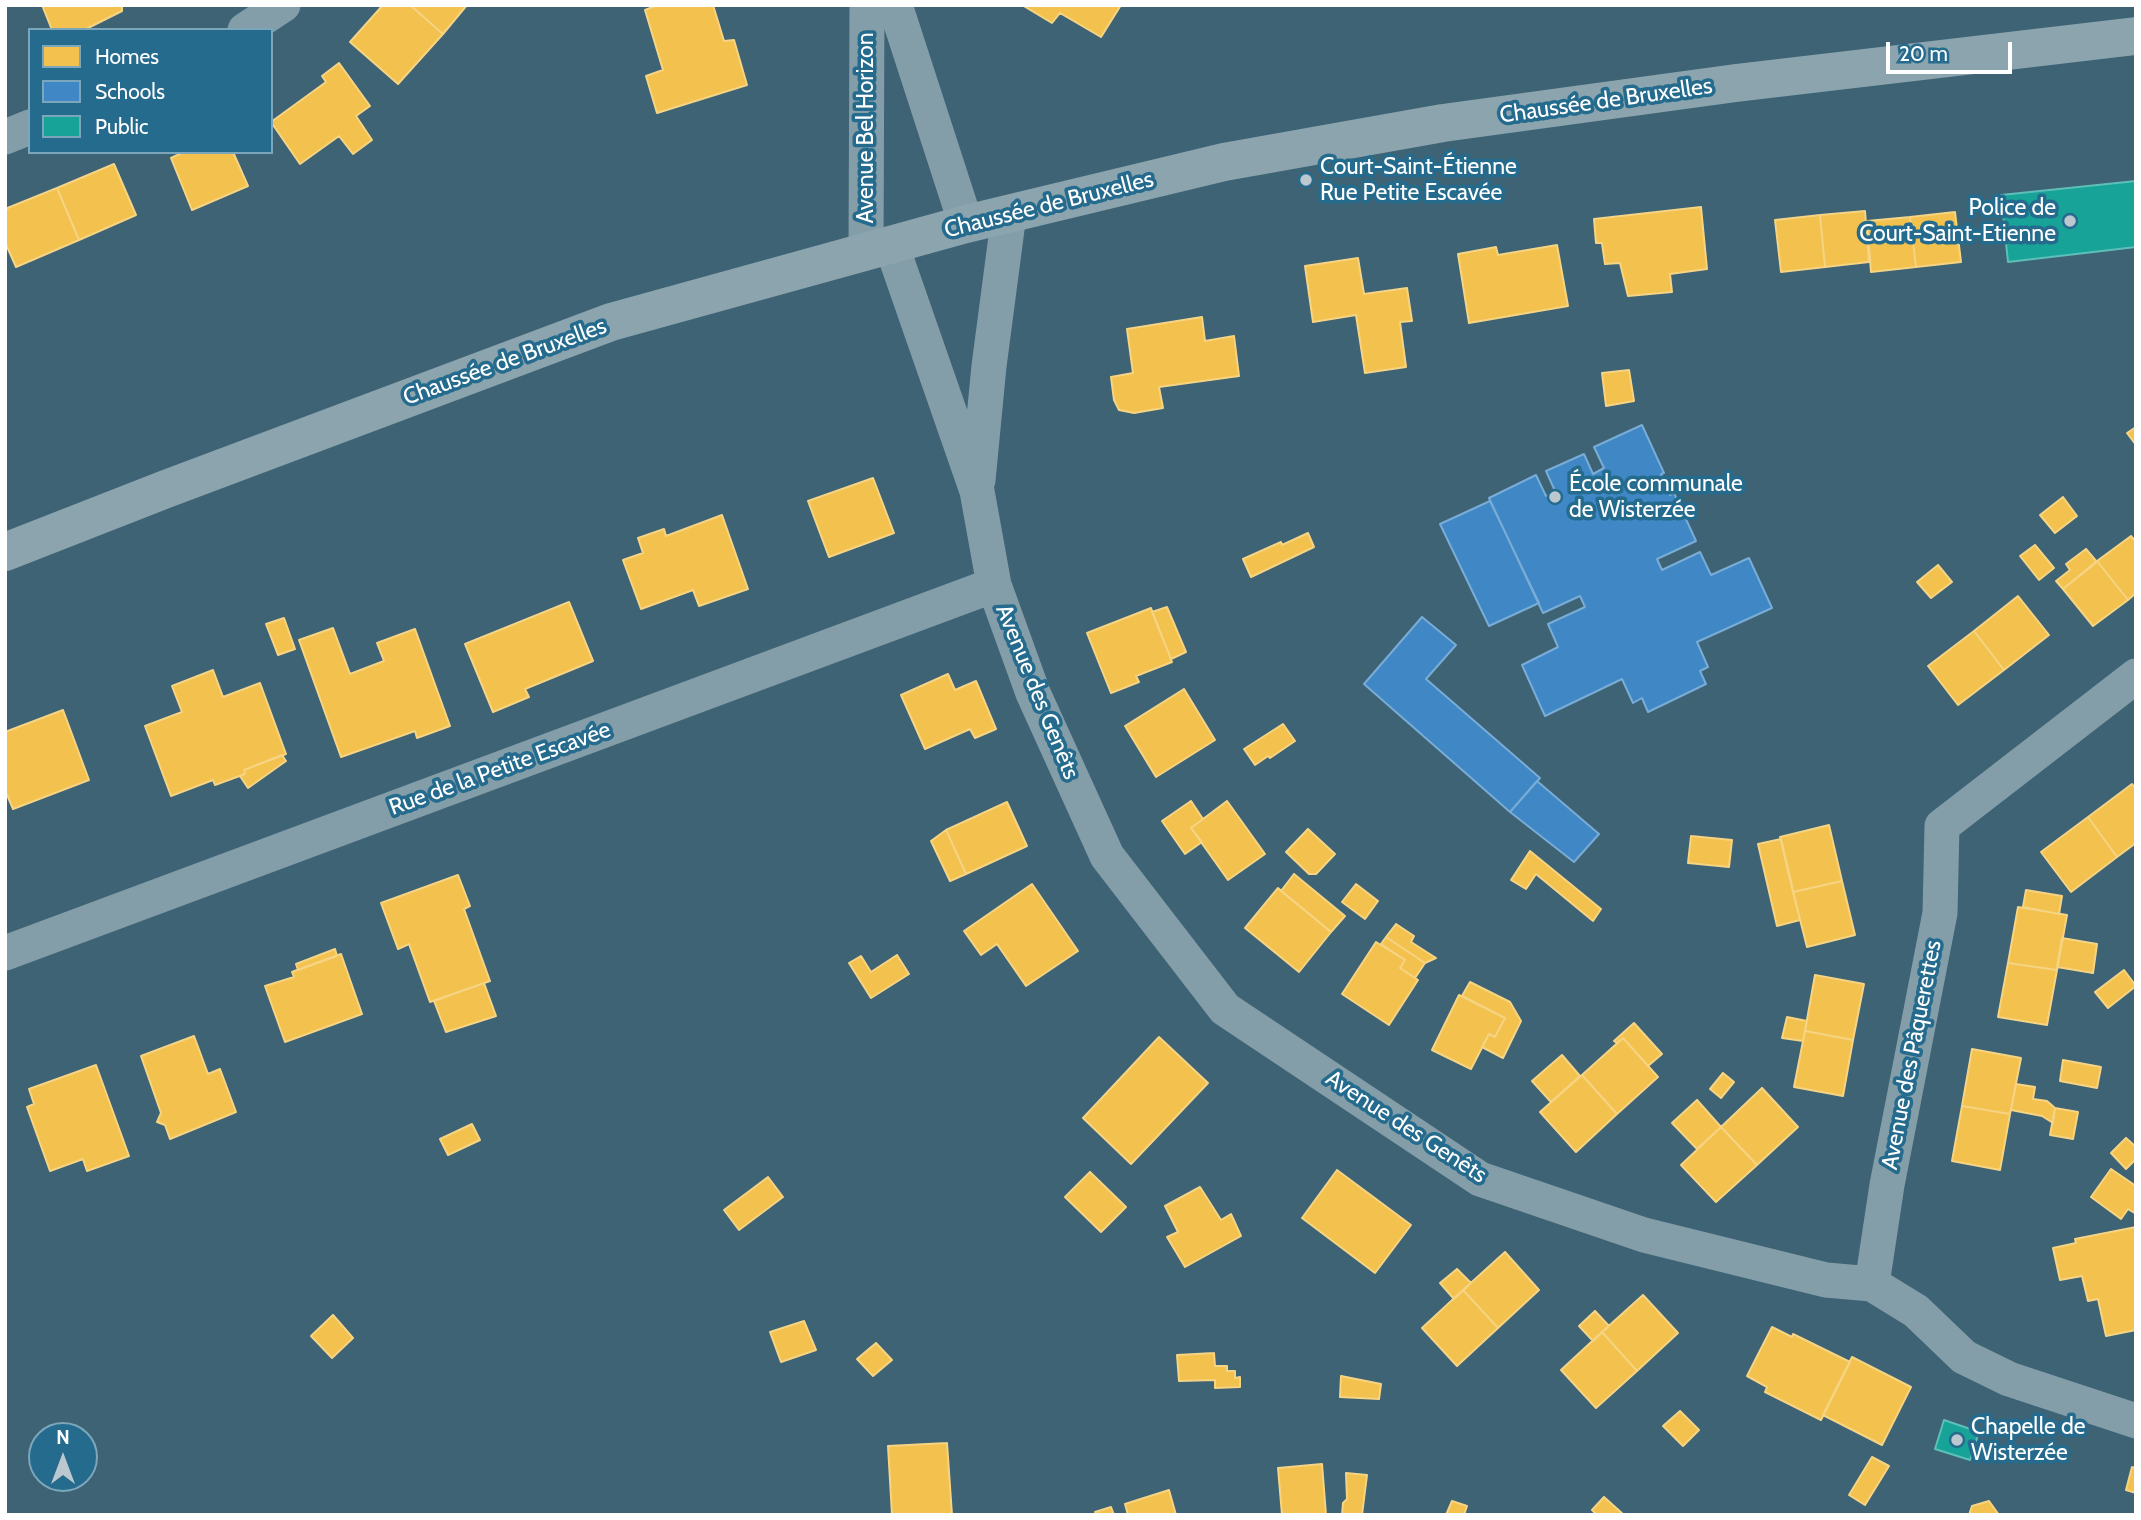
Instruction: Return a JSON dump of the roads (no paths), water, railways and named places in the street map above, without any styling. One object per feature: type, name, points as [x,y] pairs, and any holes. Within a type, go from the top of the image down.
[{"type":"main road","name":"Chaussée de Bruxelles","points":[[5,552],[611,322],[966,224],[1224,162],[1443,123],[1723,84],[2136,36]]},
{"type":"street","points":[[248,28],[283,5]]},
{"type":"street","name":"Avenue Bel Horizon","points":[[867,5],[878,247]]},
{"type":"street","name":"Avenue Bel Horizon","points":[[895,5],[966,224]]},
{"type":"street","name":"Avenue des Genêts","points":[[977,491],[989,366],[1009,214]]},
{"type":"street","name":"Avenue des Genêts","points":[[878,247],[977,491],[994,585],[1033,693],[1107,856],[1225,1009],[1480,1178],[1644,1235],[1826,1280],[1872,1284],[1916,1311],[1964,1357],[2008,1379],[2136,1420]]},
{"type":"street","name":"Rue de la Petite Escavée","points":[[5,953],[994,585]]},
{"type":"street","name":"Avenue des Pâquerettes","points":[[1872,1284],[1887,1185],[1940,913],[1942,826],[2136,676]]},
{"type":"place","name":"Court-Saint-Étienne Rue Petite Escavée","points":[[1306,180]]},
{"type":"place","name":"Police de Court-Saint-Etienne","points":[[2070,221]]},
{"type":"place","name":"École communale de Wisterzée","points":[[1555,497]]},
{"type":"place","name":"Chapelle de Wisterzée","points":[[1957,1440]]}]
